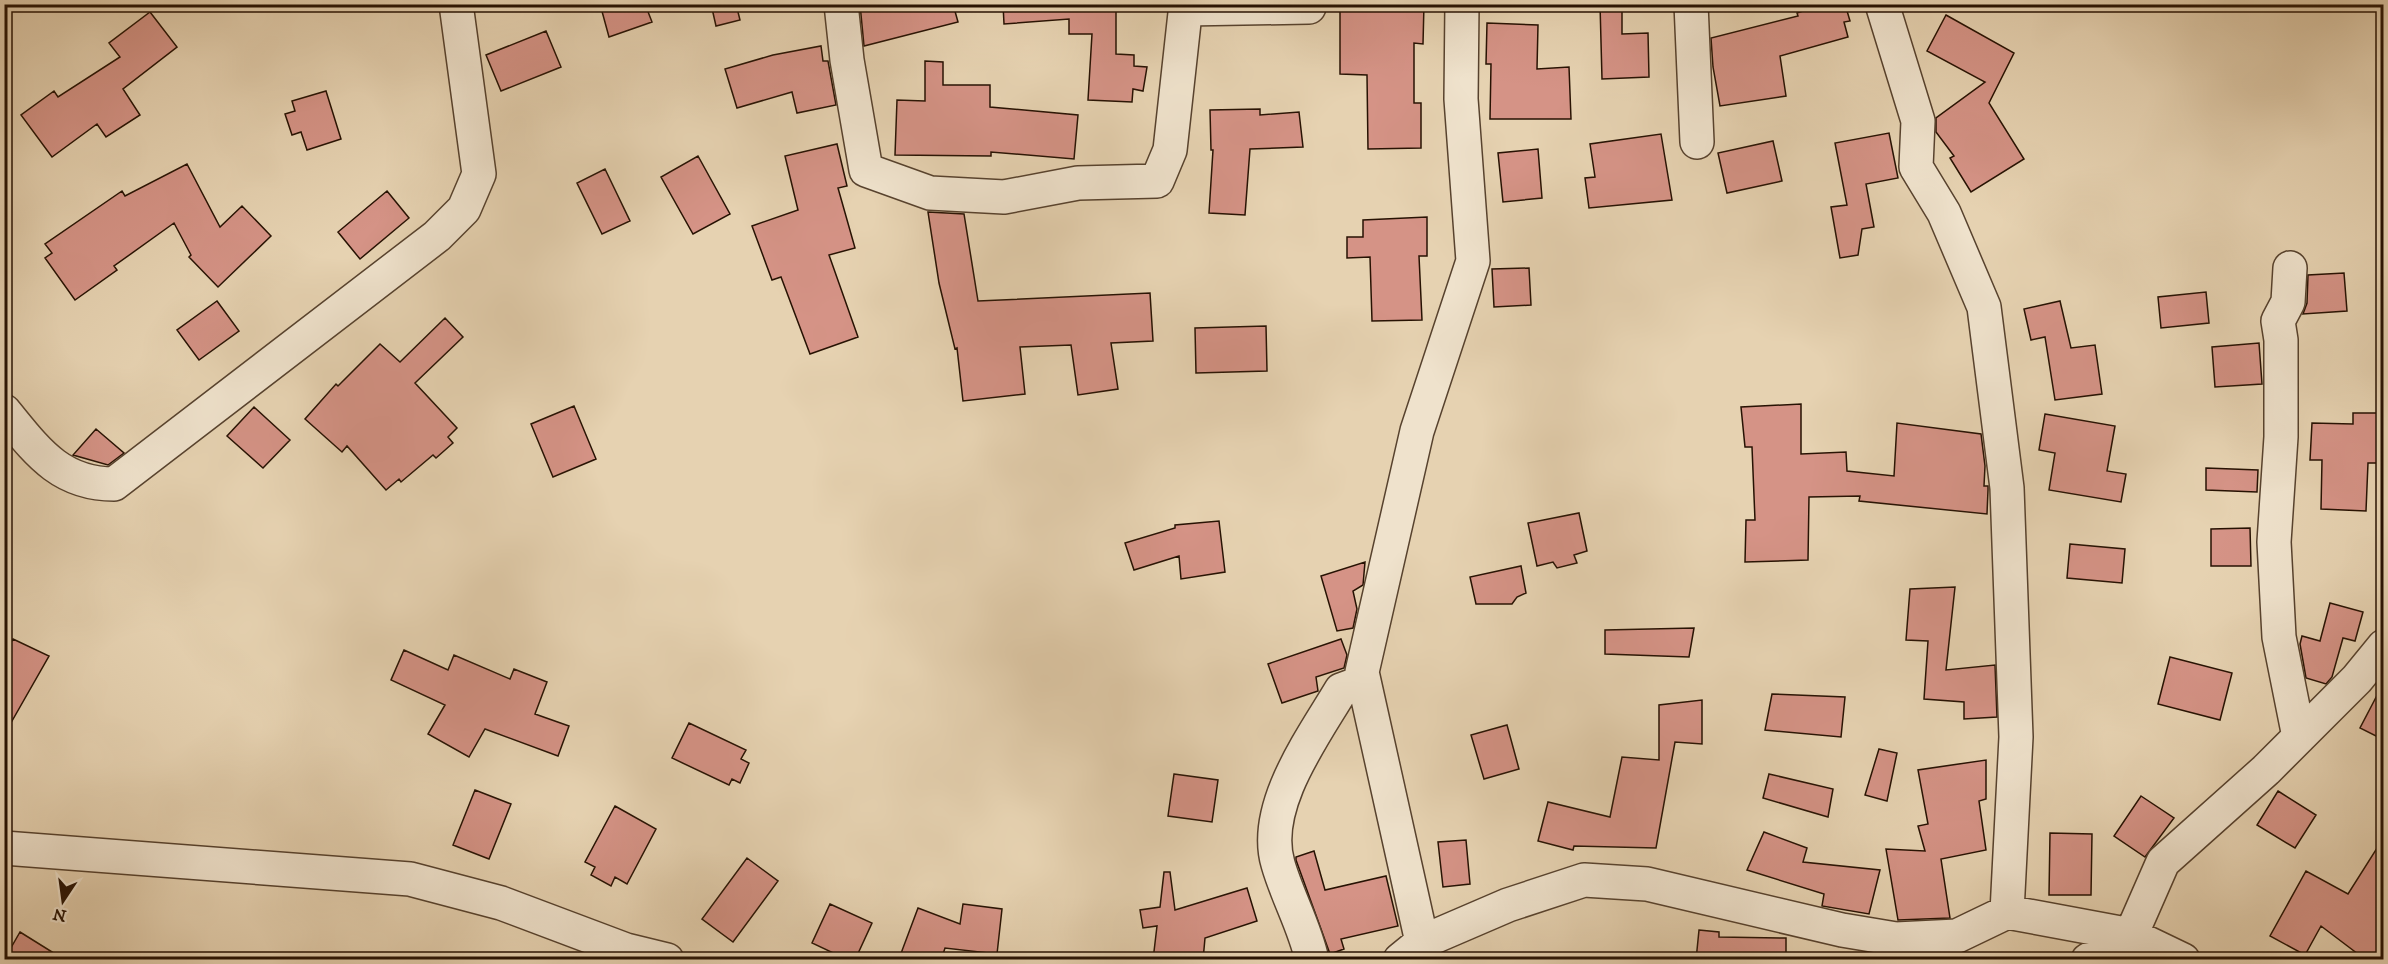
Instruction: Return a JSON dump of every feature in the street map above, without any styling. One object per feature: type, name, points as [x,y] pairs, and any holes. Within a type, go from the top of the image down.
[{"type":"street","points":[[4,411],[42,458],[76,479],[95,484],[114,484],[437,236],[464,209],[479,174],[456,4]]},
{"type":"street","points":[[841,4],[847,60],[866,170],[930,193],[1004,197],[1078,183],[1157,181],[1170,150],[1185,7],[1309,7]]},
{"type":"street","points":[[1312,960],[1276,861],[1274,833],[1285,789],[1308,746],[1341,690],[1360,684],[1417,431],[1473,261],[1461,99],[1462,4]]},
{"type":"street","points":[[1691,4],[1696,142]]},
{"type":"street","points":[[1882,4],[1918,121],[1916,167],[1944,213],[1984,307],[2007,488],[2016,737],[2007,912]]},
{"type":"street","points":[[2290,268],[2288,302],[2278,321],[2281,340],[2281,437],[2274,542],[2279,637],[2299,737]]},
{"type":"street","points":[[2088,960],[2131,935],[2163,862],[2299,737],[2357,679],[2384,646]]},
{"type":"street","points":[[1362,672],[1411,951],[1508,905],[1584,880],[1647,884],[1842,930],[1896,939],[1957,936],[2007,912],[2131,935],[2183,960]]},
{"type":"street","points":[[4,848],[410,879],[501,903],[622,955],[667,960]]},
{"type":"building","points":[[600,4],[645,4],[652,22],[609,37]]},
{"type":"building","points":[[711,4],[736,4],[740,20],[716,26]]},
{"type":"building","points":[[860,4],[953,4],[958,22],[864,46]]},
{"type":"building","points":[[1003,4],[1116,4],[1116,54],[1134,55],[1134,66],[1147,67],[1143,91],[1133,89],[1132,102],[1088,100],[1092,34],[1069,34],[1069,19],[1004,24]]},
{"type":"building","points":[[1340,4],[1424,4],[1423,44],[1414,43],[1414,103],[1421,103],[1421,148],[1368,149],[1367,75],[1340,74]]},
{"type":"building","points":[[1600,4],[1622,4],[1622,34],[1648,33],[1649,77],[1602,79]]},
{"type":"building","points":[[1824,4],[1845,4],[1850,21],[1844,22],[1848,37],[1780,56],[1786,96],[1720,106],[1713,67],[1711,38],[1798,16],[1797,13]]},
{"type":"building","points":[[150,12],[177,47],[123,89],[140,115],[106,137],[97,124],[52,157],[21,115],[54,91],[58,97],[120,57],[109,43]]},
{"type":"building","points":[[1946,15],[2014,53],[1989,103],[2024,159],[1971,192],[1950,158],[1954,156],[1936,132],[1936,118],[1985,82],[1927,51]]},
{"type":"building","points":[[1487,23],[1538,25],[1537,69],[1569,67],[1571,119],[1490,119],[1491,64],[1486,64]]},
{"type":"building","points":[[546,31],[561,67],[501,91],[486,55]]},
{"type":"building","points":[[821,46],[823,61],[828,61],[836,105],[797,113],[792,92],[737,108],[725,69],[773,55]]},
{"type":"building","points":[[925,61],[943,62],[943,85],[990,85],[990,107],[1078,115],[1074,159],[991,152],[991,156],[895,155],[897,100],[925,101]]},
{"type":"building","points":[[326,91],[341,139],[307,150],[301,132],[292,135],[285,114],[295,111],[292,101]]},
{"type":"building","points":[[1260,109],[1260,115],[1299,112],[1303,147],[1250,149],[1245,215],[1209,213],[1213,150],[1211,150],[1210,110]]},
{"type":"building","points":[[1889,133],[1898,178],[1866,184],[1874,227],[1862,229],[1858,255],[1840,258],[1831,207],[1847,205],[1835,143]]},
{"type":"building","points":[[1661,134],[1672,200],[1589,208],[1585,178],[1595,177],[1590,144]]},
{"type":"building","points":[[1773,141],[1782,181],[1727,193],[1718,153]]},
{"type":"building","points":[[837,144],[847,186],[838,188],[855,248],[829,255],[858,337],[810,354],[781,277],[772,280],[752,226],[798,210],[785,156]]},
{"type":"building","points":[[1538,149],[1542,198],[1503,202],[1498,153]]},
{"type":"building","points":[[698,156],[730,214],[693,234],[661,177]]},
{"type":"building","points":[[187,164],[220,227],[242,206],[271,236],[218,287],[189,257],[191,255],[174,223],[114,266],[117,270],[75,300],[45,258],[52,253],[45,244],[122,191],[125,196]]},
{"type":"building","points":[[605,169],[630,221],[602,234],[577,183]]},
{"type":"building","points":[[387,191],[409,218],[360,259],[338,232]]},
{"type":"building","points":[[928,212],[964,214],[978,301],[1150,293],[1153,341],[1111,343],[1118,389],[1078,395],[1071,345],[1020,347],[1025,394],[963,401],[957,348],[955,349],[939,283]]},
{"type":"building","points":[[1427,217],[1427,256],[1419,256],[1422,320],[1372,321],[1370,257],[1347,258],[1347,237],[1363,237],[1363,220]]},
{"type":"building","points":[[1529,268],[1531,305],[1494,307],[1492,269]]},
{"type":"building","points":[[2344,273],[2347,311],[2303,314],[2307,303],[2308,275]]},
{"type":"building","points":[[2206,292],[2209,323],[2161,328],[2158,297]]},
{"type":"building","points":[[217,301],[239,331],[199,360],[177,330]]},
{"type":"building","points":[[2060,301],[2071,348],[2095,345],[2102,394],[2055,400],[2045,337],[2031,340],[2024,309]]},
{"type":"building","points":[[445,318],[463,337],[415,383],[457,428],[448,437],[453,443],[436,458],[433,455],[401,482],[399,479],[386,490],[347,446],[342,452],[305,419],[336,384],[338,386],[380,344],[400,362]]},
{"type":"building","points":[[1266,326],[1267,371],[1196,373],[1195,328]]},
{"type":"building","points":[[2259,343],[2262,384],[2215,387],[2212,347]]},
{"type":"building","points":[[1801,404],[1801,454],[1846,452],[1847,471],[1894,476],[1897,423],[1981,434],[1985,466],[1984,486],[1988,486],[1987,514],[1859,501],[1860,496],[1809,497],[1808,560],[1745,562],[1746,520],[1755,520],[1752,447],[1745,447],[1741,407]]},
{"type":"building","points":[[574,406],[596,459],[553,477],[531,424]]},
{"type":"building","points":[[254,407],[290,440],[263,468],[227,436]]},
{"type":"building","points":[[2353,413],[2384,413],[2384,463],[2368,463],[2366,511],[2321,509],[2322,460],[2310,460],[2312,423],[2353,424]]},
{"type":"building","points":[[2045,414],[2115,426],[2107,471],[2126,474],[2121,502],[2049,490],[2055,453],[2039,450]]},
{"type":"building","points":[[96,429],[124,453],[108,465],[73,455]]},
{"type":"building","points":[[2206,468],[2258,470],[2257,492],[2206,490]]},
{"type":"building","points":[[1579,513],[1587,551],[1574,555],[1577,563],[1557,568],[1553,562],[1537,566],[1528,523]]},
{"type":"building","points":[[1219,521],[1225,572],[1181,579],[1179,556],[1134,570],[1125,543],[1175,528],[1175,525]]},
{"type":"building","points":[[2250,528],[2251,566],[2211,566],[2211,529]]},
{"type":"building","points":[[2070,544],[2125,549],[2122,583],[2067,578]]},
{"type":"building","points":[[1365,562],[1363,585],[1353,591],[1357,609],[1353,628],[1337,631],[1321,576]]},
{"type":"building","points":[[1521,566],[1526,593],[1517,597],[1512,604],[1476,604],[1470,577]]},
{"type":"building","points":[[1955,587],[1946,670],[1995,665],[1997,717],[1964,719],[1964,702],[1924,699],[1928,641],[1906,640],[1910,589]]},
{"type":"building","points":[[2330,603],[2363,612],[2355,641],[2343,638],[2332,677],[2326,684],[2306,678],[2300,644],[2302,636],[2320,641]]},
{"type":"building","points":[[1694,628],[1689,657],[1605,654],[1605,630]]},
{"type":"building","points":[[13,639],[49,656],[4,735],[4,655]]},
{"type":"building","points":[[1341,639],[1347,655],[1344,668],[1316,677],[1318,691],[1282,703],[1268,664]]},
{"type":"building","points":[[404,650],[448,670],[454,655],[510,679],[514,669],[547,682],[535,714],[569,726],[558,756],[485,729],[469,757],[428,734],[445,705],[391,680]]},
{"type":"building","points":[[2170,657],[2232,673],[2220,720],[2158,704]]},
{"type":"building","points":[[2384,682],[2384,740],[2360,728]]},
{"type":"building","points":[[1772,694],[1845,697],[1841,737],[1765,730]]},
{"type":"building","points":[[1702,700],[1702,744],[1675,742],[1656,848],[1574,846],[1573,850],[1538,841],[1548,802],[1610,817],[1622,757],[1659,760],[1659,705]]},
{"type":"building","points":[[689,723],[746,750],[741,759],[749,763],[740,783],[732,779],[729,785],[672,758]]},
{"type":"building","points":[[1507,725],[1519,769],[1484,779],[1471,735]]},
{"type":"building","points":[[1879,749],[1897,753],[1887,801],[1865,795]]},
{"type":"building","points":[[1986,760],[1986,799],[1979,801],[1986,850],[1941,859],[1950,918],[1898,920],[1886,849],[1925,851],[1918,826],[1928,824],[1918,770]]},
{"type":"building","points":[[1174,774],[1218,780],[1212,822],[1168,816]]},
{"type":"building","points":[[1769,774],[1833,789],[1828,817],[1763,798]]},
{"type":"building","points":[[475,790],[511,804],[489,859],[453,845]]},
{"type":"building","points":[[2278,791],[2316,815],[2295,848],[2257,825]]},
{"type":"building","points":[[2141,796],[2174,818],[2145,857],[2114,836]]},
{"type":"building","points":[[615,806],[656,829],[627,884],[615,877],[611,886],[591,875],[595,867],[585,862]]},
{"type":"building","points":[[1764,832],[1807,848],[1803,862],[1880,870],[1869,914],[1822,906],[1824,894],[1747,870]]},
{"type":"building","points":[[2050,833],[2092,834],[2091,895],[2049,895]]},
{"type":"building","points":[[2384,837],[2384,960],[2366,960],[2321,926],[2305,955],[2270,936],[2306,871],[2348,894]]},
{"type":"building","points":[[1466,840],[1470,884],[1443,887],[1438,842]]},
{"type":"building","points":[[1314,851],[1325,890],[1386,876],[1398,926],[1341,939],[1344,949],[1330,954],[1296,860],[1296,857]]},
{"type":"building","points":[[747,858],[778,881],[733,942],[702,919]]},
{"type":"building","points":[[1164,872],[1170,872],[1175,910],[1247,888],[1257,921],[1205,938],[1203,960],[1153,960],[1157,926],[1143,928],[1140,910],[1160,907]]},
{"type":"building","points":[[830,904],[872,923],[855,960],[848,960],[812,943]]},
{"type":"building","points":[[963,904],[1002,909],[997,954],[945,948],[941,960],[911,960],[900,956],[918,908],[960,924]]},
{"type":"building","points":[[1699,930],[1719,932],[1719,937],[1786,938],[1786,960],[1696,960]]},
{"type":"building","points":[[20,932],[65,960],[4,960]]}]
